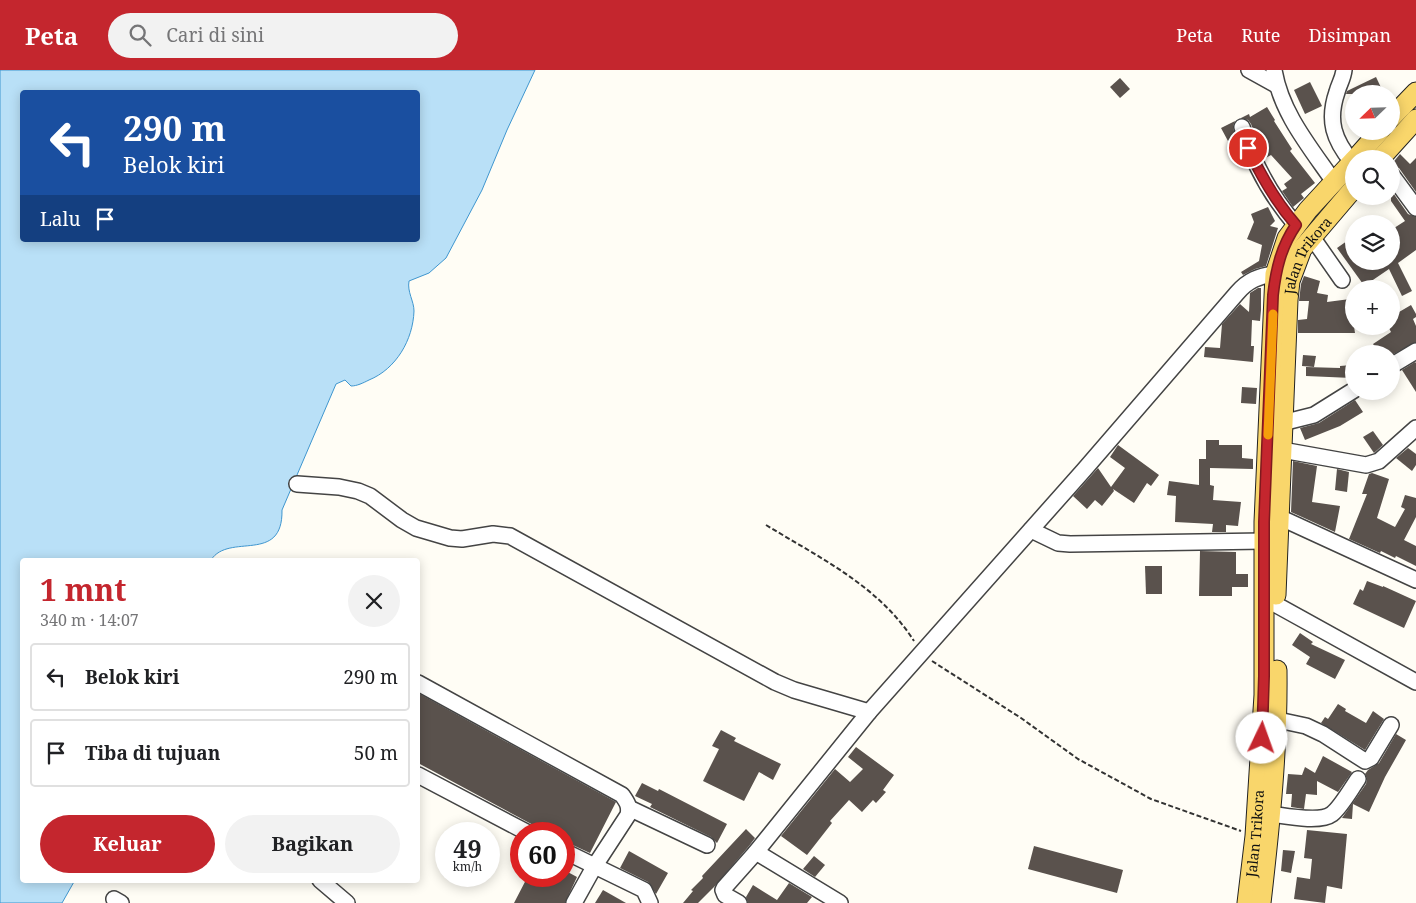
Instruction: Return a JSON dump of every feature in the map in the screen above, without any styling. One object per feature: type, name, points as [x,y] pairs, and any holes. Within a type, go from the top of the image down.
[{"type":"main road","points":[[1400,109],[1416,92]]},
{"type":"main road","points":[[1388,150],[1416,119]]},
{"type":"main road","name":"Jalan Trikora","points":[[1362,150],[1372,140]]},
{"type":"main road","name":"Jalan Trikora","points":[[1247,903],[1255,836],[1270,601],[1279,517],[1275,436],[1275,274],[1287,238],[1296,225],[1345,169]]},
{"type":"main road","name":"Jalan Trikora","points":[[1261,903],[1271,814],[1278,720],[1264,541],[1290,281],[1302,249],[1345,198]]},
{"type":"street","points":[[1249,70],[1275,77],[1287,112],[1334,182]]},
{"type":"street","points":[[1344,70],[1336,92],[1332,122],[1340,147],[1345,152]]},
{"type":"street","points":[[1242,127],[1248,148],[1258,170],[1281,207],[1296,225]]},
{"type":"street","points":[[1400,186],[1416,208]]},
{"type":"street","points":[[1312,237],[1342,280]]},
{"type":"street","points":[[739,903],[722,890],[756,852],[869,712],[1091,463],[1241,289],[1254,279],[1275,274]]},
{"type":"street","points":[[1400,361],[1416,351]]},
{"type":"street","points":[[1275,436],[1345,396]]},
{"type":"street","points":[[1275,436],[1346,462],[1366,465],[1379,461],[1416,428]]},
{"type":"street","points":[[297,484],[339,487],[358,491],[370,496],[416,528],[450,538],[462,539],[493,534],[510,536],[774,682],[794,690],[869,712]]},
{"type":"street","points":[[1279,517],[1416,580]]},
{"type":"street","points":[[1031,530],[1058,543],[1070,544],[1264,541]]},
{"type":"street","points":[[1270,601],[1416,682]]},
{"type":"street","points":[[420,684],[622,795],[628,803],[628,815],[594,867],[574,903]]},
{"type":"street","points":[[1278,720],[1306,726],[1323,734],[1365,761],[1371,758],[1391,725]]},
{"type":"street","points":[[420,776],[510,823]]},
{"type":"street","points":[[1271,814],[1313,818],[1332,814],[1358,780]]},
{"type":"street","points":[[629,808],[707,845]]},
{"type":"street","points":[[756,852],[840,903]]},
{"type":"street","points":[[575,857],[644,890],[650,903]]},
{"type":"street","points":[[324,883],[347,903]]},
{"type":"path","points":[[766,526],[856,580],[880,600],[903,624],[922,654],[1020,718],[1078,759],[1151,799],[1255,836]]},
{"type":"water","points":[[0,70],[535,70],[482,190],[446,258],[429,273],[409,281],[409,289],[414,307],[413,322],[401,352],[387,369],[367,381],[353,386],[345,380],[336,384],[282,510],[280,527],[274,537],[265,543],[230,548],[219,552],[213,558],[20,558],[20,883],[73,883],[62,903],[0,903]]},
{"type":"building","points":[[1376,77],[1380,85],[1359,85]]},
{"type":"building","points":[[1120,78],[1130,89],[1120,98],[1110,87]]},
{"type":"building","points":[[1310,82],[1322,106],[1305,114],[1294,90]]},
{"type":"building","points":[[1267,107],[1292,149],[1290,151],[1315,183],[1301,194],[1304,198],[1293,207],[1282,191],[1287,188],[1284,184],[1292,178],[1271,155],[1264,159],[1251,124],[1248,120],[1241,118],[1249,114],[1250,117]]},
{"type":"building","points":[[1235,121],[1233,126],[1235,137],[1228,141],[1221,128]]},
{"type":"building","points":[[1400,154],[1410,164],[1416,158],[1416,192],[1400,169]]},
{"type":"building","points":[[1400,203],[1408,214],[1416,217],[1416,250],[1400,262],[1400,224],[1405,221],[1394,205],[1400,205]]},
{"type":"building","points":[[1268,207],[1275,221],[1270,226],[1278,228],[1266,266],[1243,275],[1241,272],[1259,261],[1262,245],[1247,239],[1254,222],[1251,214]]},
{"type":"building","points":[[1345,242],[1345,259],[1337,248]]},
{"type":"building","points":[[1400,267],[1412,291],[1402,296],[1400,280],[1394,280],[1389,270],[1400,270]]},
{"type":"building","points":[[1353,270],[1388,270],[1373,280],[1360,280]]},
{"type":"building","points":[[1304,276],[1320,281],[1317,293],[1328,295],[1327,302],[1345,300],[1345,333],[1298,333],[1298,320],[1307,319],[1309,301],[1299,301]]},
{"type":"building","points":[[1261,288],[1261,310],[1260,321],[1252,320],[1251,346],[1254,346],[1253,362],[1204,357],[1205,347],[1220,348],[1222,324],[1240,304],[1249,312],[1250,293]]},
{"type":"building","points":[[1411,305],[1416,314],[1416,317],[1413,319],[1416,326],[1416,342],[1400,351],[1400,345],[1374,345],[1386,335],[1400,335],[1400,311]]},
{"type":"building","points":[[1303,355],[1316,356],[1314,367],[1302,366]]},
{"type":"building","points":[[1416,363],[1416,392],[1402,370]]},
{"type":"building","points":[[1340,366],[1345,366],[1345,378],[1306,376],[1306,367],[1340,368]]},
{"type":"building","points":[[1242,387],[1257,388],[1256,404],[1241,403]]},
{"type":"building","points":[[1355,400],[1363,412],[1340,426],[1305,440],[1300,428],[1319,423]]},
{"type":"building","points":[[1373,431],[1383,445],[1374,453],[1363,437]]},
{"type":"building","points":[[1206,440],[1219,440],[1219,445],[1242,445],[1242,458],[1253,459],[1253,469],[1210,468],[1210,485],[1214,486],[1213,500],[1241,502],[1238,526],[1226,525],[1226,532],[1212,532],[1213,524],[1175,522],[1176,496],[1167,495],[1169,481],[1199,485],[1199,459],[1206,459]]},
{"type":"building","points":[[1118,445],[1159,475],[1151,486],[1147,483],[1134,503],[1113,489],[1114,491],[1102,506],[1095,500],[1087,509],[1073,496],[1098,468],[1111,487],[1125,468],[1110,457]]},
{"type":"building","points":[[1408,448],[1416,454],[1416,465],[1412,471],[1396,458]]},
{"type":"building","points":[[1293,461],[1317,466],[1312,502],[1340,506],[1335,532],[1291,512]]},
{"type":"building","points":[[1337,469],[1349,472],[1347,492],[1335,490]]},
{"type":"building","points":[[1372,473],[1389,479],[1377,518],[1395,527],[1405,509],[1401,507],[1405,495],[1416,498],[1416,517],[1404,540],[1416,546],[1416,566],[1396,556],[1395,558],[1381,551],[1380,553],[1349,539],[1367,494],[1362,494],[1369,474]]},
{"type":"building","points":[[1200,551],[1236,552],[1236,574],[1248,574],[1248,587],[1232,587],[1232,596],[1199,596]]},
{"type":"building","points":[[1145,566],[1162,566],[1162,594],[1146,594]]},
{"type":"building","points":[[1367,581],[1416,601],[1404,628],[1353,604],[1360,589],[1363,591]]},
{"type":"building","points":[[1300,633],[1313,642],[1311,644],[1345,660],[1335,679],[1306,664],[1310,657],[1292,645]]},
{"type":"building","points":[[420,694],[616,802],[590,853],[575,846],[575,822],[528,822],[420,764]]},
{"type":"building","points":[[1338,704],[1346,709],[1345,711],[1366,723],[1373,711],[1384,719],[1365,750],[1321,723],[1325,717],[1328,719]]},
{"type":"building","points":[[721,730],[736,738],[734,741],[781,764],[773,780],[759,772],[744,801],[703,781],[719,749],[712,746]]},
{"type":"building","points":[[1396,734],[1406,740],[1385,777],[1369,812],[1353,804],[1352,819],[1342,818],[1366,784],[1365,774],[1379,763]]},
{"type":"building","points":[[856,747],[894,775],[883,790],[886,792],[876,803],[873,800],[862,812],[849,800],[830,821],[832,823],[807,855],[781,836],[835,769],[850,782],[863,769],[848,757]]},
{"type":"building","points":[[1323,756],[1352,772],[1338,792],[1317,781],[1317,795],[1306,794],[1304,809],[1291,807],[1292,794],[1286,794],[1288,774],[1302,775],[1305,767],[1315,773]]},
{"type":"building","points":[[642,783],[658,791],[659,789],[727,824],[717,843],[711,837],[650,807],[652,804],[635,796]]},
{"type":"building","points":[[746,829],[755,838],[749,846],[698,903],[683,903],[693,891],[691,890],[703,878],[702,876]]},
{"type":"building","points":[[1307,830],[1347,834],[1342,889],[1327,886],[1325,903],[1294,899],[1297,877],[1310,879],[1312,859],[1304,858]]},
{"type":"building","points":[[1034,846],[1123,870],[1117,893],[1028,869]]},
{"type":"building","points":[[1283,850],[1295,851],[1291,873],[1281,871]]},
{"type":"building","points":[[629,851],[668,873],[656,894],[648,882],[620,868]]},
{"type":"building","points":[[814,856],[825,865],[815,877],[803,869]]},
{"type":"building","points":[[789,883],[812,897],[807,903],[748,903],[746,897],[753,885],[777,900]]},
{"type":"building","points":[[522,887],[572,887],[565,903],[514,903]]},
{"type":"building","points":[[603,890],[626,903],[595,903]]},
{"type":"slow traffic","points":[[1268,435],[1273,314]]},
{"type":"route","points":[[1248,148],[1258,170],[1281,207],[1296,225],[1283,247],[1275,274],[1273,295],[1264,522],[1264,695],[1262,738]]}]
